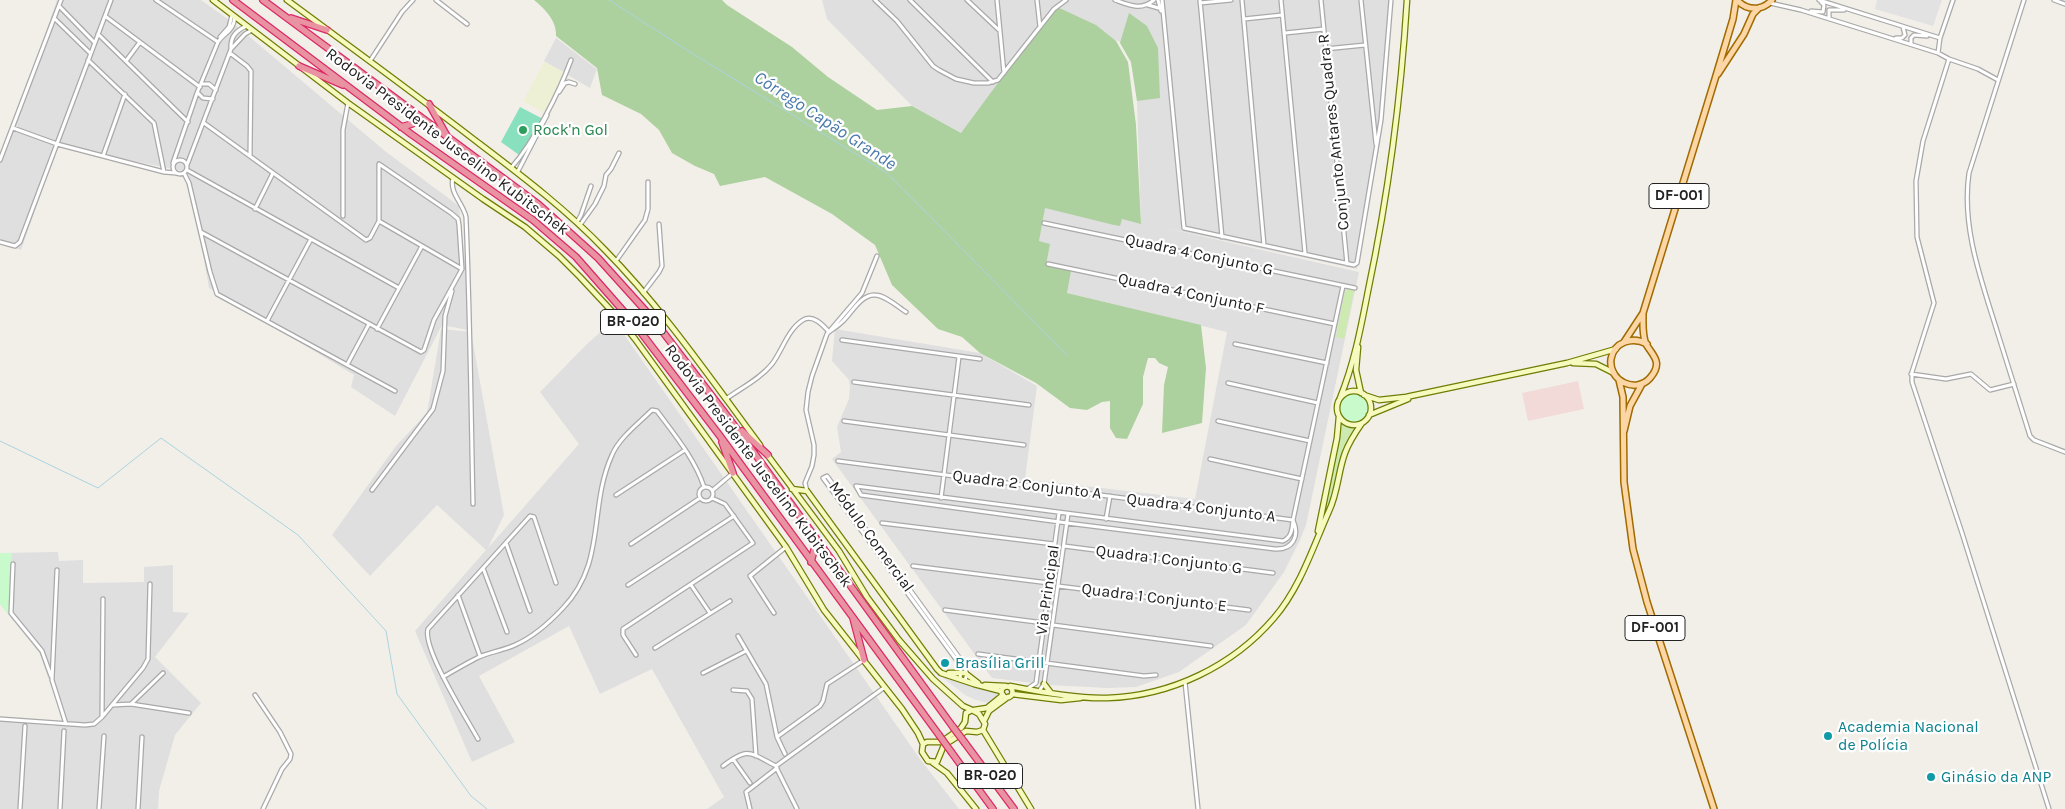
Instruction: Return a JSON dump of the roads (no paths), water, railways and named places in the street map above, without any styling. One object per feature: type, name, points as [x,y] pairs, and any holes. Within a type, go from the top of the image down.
[{"type":"highway","name":"Rodovia Presidente Juscelino Kubitschek","points":[[233,0],[401,127],[533,220],[576,257],[633,322],[720,436],[993,809]]},
{"type":"highway","name":"Rodovia Presidente Juscelino Kubitschek","points":[[264,0],[552,216],[598,258],[653,319],[731,421],[1014,809]]},
{"type":"highway","points":[[285,16],[327,30]]},
{"type":"highway","points":[[299,66],[352,89]]},
{"type":"highway","points":[[429,104],[450,140]]},
{"type":"highway","points":[[401,127],[412,124],[414,119],[412,111]]},
{"type":"highway","points":[[731,421],[768,455]]},
{"type":"highway","points":[[720,436],[733,473]]},
{"type":"highway","points":[[811,562],[814,550],[820,549],[825,552]]},
{"type":"highway","points":[[852,614],[864,660]]},
{"type":"main road","points":[[213,0],[348,103],[482,199],[525,227],[580,277],[621,321],[786,547],[824,610],[886,686],[918,733],[923,744],[922,754],[928,761],[947,773],[976,809]]},
{"type":"main road","points":[[287,0],[429,104],[517,172],[579,224],[616,261],[667,320],[768,455],[839,551],[867,597],[899,640],[934,679],[963,706],[979,714],[984,721]]},
{"type":"main road","points":[[1317,539],[1337,438],[1339,416],[1337,407],[1350,372],[1378,245],[1396,114],[1407,0]]},
{"type":"main road","name":"DF-001","points":[[1616,348],[1624,342],[1643,313],[1733,19],[1736,0],[1746,7],[1759,8]]},
{"type":"main road","points":[[1759,8],[1770,2]]},
{"type":"main road","name":"DF-001","points":[[1715,79],[1744,34],[1753,14],[1759,8]]},
{"type":"main road","name":"DF-001","points":[[1622,442],[1630,406],[1642,384],[1651,377],[1656,363],[1653,352],[1647,344],[1643,313]]},
{"type":"main road","points":[[1360,331],[1356,370],[1362,394],[1370,406],[1369,415]]},
{"type":"main road","points":[[1624,342],[1638,341],[1647,344]]},
{"type":"main road","points":[[1340,398],[1349,392],[1379,400],[1421,394],[1567,363],[1616,348]]},
{"type":"main road","points":[[1614,373],[1611,363],[1616,348]]},
{"type":"main road","points":[[1567,363],[1596,364],[1614,373]]},
{"type":"main road","name":"DF-001","points":[[1614,373],[1619,380],[1623,397],[1622,442],[1626,506],[1636,562],[1714,809]]},
{"type":"main road","points":[[1619,380],[1630,385],[1642,384]]},
{"type":"main road","points":[[945,674],[961,672],[967,674],[977,683],[1051,693],[1089,697],[1122,697],[1185,682],[1213,669],[1242,649],[1274,618],[1296,584],[1333,502],[1348,444],[1362,423],[1369,415],[1421,394]]},
{"type":"main road","points":[[1339,416],[1346,424],[1357,425],[1362,423]]},
{"type":"main road","name":"Módulo Comercial","points":[[792,489],[807,491],[937,669],[945,674],[1006,694],[1062,700],[1089,697]]},
{"type":"main road","name":"Módulo Comercial","points":[[839,551],[842,539]]},
{"type":"main road","points":[[1044,684],[1051,693]]},
{"type":"main road","points":[[923,744],[927,742],[941,742],[963,725],[966,713],[987,708],[1012,689],[1008,686]]},
{"type":"main road","points":[[1008,686],[1006,694],[989,711],[984,721],[983,730],[1031,809]]},
{"type":"main road","points":[[1034,696],[1039,691]]},
{"type":"main road","points":[[933,763],[939,760],[944,744],[966,731],[977,732],[983,730]]},
{"type":"street","points":[[0,160],[61,0]]},
{"type":"street","points":[[0,242],[13,246],[19,244],[111,0]]},
{"type":"street","points":[[156,0],[218,41]]},
{"type":"street","points":[[370,62],[402,12],[413,0]]},
{"type":"street","points":[[436,0],[467,24]]},
{"type":"street","points":[[875,0],[896,21],[933,66],[948,76],[982,84],[998,80],[1054,9],[1066,0]]},
{"type":"street","points":[[910,0],[993,82]]},
{"type":"street","points":[[967,0],[1000,32]]},
{"type":"street","points":[[997,0],[1004,73]]},
{"type":"street","points":[[1037,0],[1040,27]]},
{"type":"street","points":[[1115,0],[1133,7],[1148,5],[1162,9]]},
{"type":"street","points":[[1148,5],[1154,0]]},
{"type":"street","points":[[1158,0],[1162,9]]},
{"type":"street","points":[[1162,0],[1183,225],[1185,228],[1355,265],[1357,264],[1381,120],[1391,0]]},
{"type":"street","points":[[1222,237],[1200,2],[1231,0]]},
{"type":"street","points":[[1242,0],[1264,245]]},
{"type":"street","points":[[1281,0],[1305,253]]},
{"type":"street","name":"Conjunto Antares Quadra R","points":[[1321,0],[1347,264]]},
{"type":"street","points":[[1361,0],[1376,149]]},
{"type":"street","points":[[1819,0],[1940,38]]},
{"type":"street","points":[[1801,10],[1821,12],[1824,8],[1819,0]]},
{"type":"street","points":[[1938,53],[1940,38],[1953,0]]},
{"type":"street","points":[[2024,0],[1971,167],[1967,201],[1973,248],[2032,439],[2065,452]]},
{"type":"street","points":[[2054,0],[2065,4]]},
{"type":"street","points":[[1770,2],[1938,53],[1978,69],[1998,80]]},
{"type":"street","points":[[59,6],[94,42]]},
{"type":"street","points":[[1830,19],[1829,10],[1850,10]]},
{"type":"street","points":[[1244,19],[1282,15]]},
{"type":"street","points":[[105,16],[201,85],[209,84],[216,90]]},
{"type":"street","points":[[218,41],[234,25],[234,16]]},
{"type":"street","points":[[176,173],[173,165],[198,93],[218,41],[229,27],[234,16]]},
{"type":"street","points":[[54,18],[90,53]]},
{"type":"street","points":[[1888,37],[1901,39],[1904,37],[1905,34],[1902,27]]},
{"type":"street","points":[[249,28],[240,29],[234,35],[230,51],[185,172],[217,293],[395,392]]},
{"type":"street","points":[[230,51],[249,28]]},
{"type":"street","points":[[1284,33],[1324,29]]},
{"type":"street","points":[[230,31],[234,35]]},
{"type":"street","points":[[98,34],[188,122]]},
{"type":"street","points":[[226,35],[232,40]]},
{"type":"street","points":[[1911,44],[1911,38],[1914,36],[1933,36]]},
{"type":"street","points":[[126,61],[140,42]]},
{"type":"street","points":[[1326,49],[1365,45]]},
{"type":"street","points":[[230,51],[251,71],[250,156]]},
{"type":"street","points":[[88,59],[156,126],[164,172]]},
{"type":"street","points":[[1949,59],[1923,141],[1916,181],[1917,237],[1934,303],[1911,374],[1914,391],[1962,533],[2049,809]]},
{"type":"street","points":[[511,168],[525,151],[566,75],[571,60]]},
{"type":"street","points":[[517,172],[562,87],[567,82],[575,84]]},
{"type":"street","points":[[198,93],[203,98],[213,98]]},
{"type":"street","points":[[103,156],[125,94]]},
{"type":"street","points":[[343,216],[343,130],[348,103]]},
{"type":"street","points":[[1373,120],[1381,120]]},
{"type":"street","points":[[201,232],[418,351],[424,350],[434,320],[462,269],[462,244],[458,219],[443,206],[379,164],[379,221],[370,238],[364,239],[204,123]]},
{"type":"street","points":[[13,128],[57,144],[164,172],[185,172],[255,208],[399,288]]},
{"type":"street","points":[[579,224],[595,204],[604,186],[606,175],[620,153]]},
{"type":"street","points":[[164,172],[178,160],[182,160],[187,165]]},
{"type":"street","points":[[255,208],[273,173]]},
{"type":"street","points":[[453,177],[452,187],[462,205],[466,218],[471,353],[473,504]]},
{"type":"street","points":[[616,261],[645,220],[648,209],[648,182]]},
{"type":"street","points":[[579,224],[591,186]]},
{"type":"street","points":[[379,221],[462,269]]},
{"type":"street","name":"Quadra 4 Conjunto G","points":[[1044,223],[1355,288]]},
{"type":"street","points":[[643,293],[662,266],[660,224]]},
{"type":"street","points":[[267,321],[311,239]]},
{"type":"street","points":[[377,329],[422,246]]},
{"type":"street","points":[[807,491],[805,483],[812,466],[814,446],[806,410],[808,392],[829,332],[862,293],[877,256]]},
{"type":"street","name":"Quadra 4 Conjunto F","points":[[1048,264],[1335,324]]},
{"type":"street","points":[[372,490],[433,409],[443,371],[444,316],[454,284]]},
{"type":"street","points":[[1293,520],[1296,537],[1287,548],[1275,549],[927,505],[861,495],[856,486],[1283,541],[1290,535],[1293,520],[1318,403],[1327,363],[1343,286]]},
{"type":"street","points":[[829,332],[843,322],[869,296],[882,297],[906,312]]},
{"type":"street","points":[[726,399],[772,365],[794,329],[803,320],[811,318],[821,323],[829,332]]},
{"type":"street","points":[[347,365],[369,324]]},
{"type":"street","points":[[842,340],[980,359]]},
{"type":"street","points":[[1235,344],[1327,363]]},
{"type":"street","points":[[941,498],[959,357]]},
{"type":"street","points":[[1911,374],[1946,379],[1971,374],[1990,390],[2014,384]]},
{"type":"street","points":[[854,382],[1030,405]]},
{"type":"street","points":[[1228,384],[1318,403]]},
{"type":"street","points":[[443,677],[480,656],[514,645],[530,637],[564,608],[583,581],[594,550],[600,494],[612,455],[618,445],[652,410],[657,411],[685,450],[699,472],[704,486]]},
{"type":"street","points":[[844,421],[1024,445]]},
{"type":"street","points":[[1218,421],[1310,441]]},
{"type":"street","points":[[616,495],[685,450]]},
{"type":"street","points":[[1210,459],[1302,479]]},
{"type":"street","name":"Quadra 2 Conjunto A","points":[[838,461],[1110,496]]},
{"type":"street","points":[[712,490],[733,473]]},
{"type":"street","name":"Módulo Comercial","points":[[885,559],[861,521],[827,476],[824,477],[828,486],[885,559],[967,674]]},
{"type":"street","points":[[828,486],[832,483]]},
{"type":"street","points":[[704,486],[712,490]]},
{"type":"street","points":[[636,655],[623,635],[623,629],[753,543],[725,504],[712,498],[704,501],[700,498],[698,494],[704,486]]},
{"type":"street","points":[[712,490],[712,498]]},
{"type":"street","points":[[927,505],[928,496]]},
{"type":"street","points":[[1106,519],[1110,496]]},
{"type":"street","name":"Quadra 4 Conjunto A","points":[[1110,496],[1293,520]]},
{"type":"street","points":[[631,544],[700,498]]},
{"type":"street","points":[[1007,515],[1008,507]]},
{"type":"street","name":"Via Principal","points":[[1025,689],[1031,688],[1036,683],[1059,513]]},
{"type":"street","name":"Via Principal","points":[[1039,691],[1044,684],[1068,514]]},
{"type":"street","points":[[478,739],[443,677],[426,633],[430,625],[528,518],[532,516],[556,583]]},
{"type":"street","points":[[628,585],[734,516]]},
{"type":"street","points":[[1115,529],[1116,520]]},
{"type":"street","points":[[856,524],[861,521]]},
{"type":"street","points":[[882,523],[1054,544]]},
{"type":"street","points":[[1056,530],[1061,528],[1066,531]]},
{"type":"street","points":[[1241,546],[1242,537]]},
{"type":"street","points":[[506,542],[530,611]]},
{"type":"street","name":"Quadra 1 Conjunto G","points":[[1064,546],[1273,573]]},
{"type":"street","points":[[774,613],[750,576],[786,547]]},
{"type":"street","points":[[13,564],[11,613],[42,651],[66,724]]},
{"type":"street","points":[[913,566],[1049,583]]},
{"type":"street","points":[[483,568],[507,632]]},
{"type":"street","points":[[52,680],[57,570]]},
{"type":"street","points":[[1050,576],[1060,576]]},
{"type":"street","points":[[0,719],[90,724],[102,717],[143,668],[148,659],[150,584]]},
{"type":"street","points":[[691,585],[710,613]]},
{"type":"street","name":"Quadra 1 Conjunto E","points":[[1058,586],[1249,610]]},
{"type":"street","points":[[458,595],[480,656]]},
{"type":"street","points":[[102,717],[103,599]]},
{"type":"street","points":[[655,648],[730,600]]},
{"type":"street","points":[[1046,607],[1055,608]]},
{"type":"street","points":[[945,610],[1044,623]]},
{"type":"street","points":[[1053,625],[1212,646]]},
{"type":"street","points":[[738,636],[766,684],[778,737],[784,754]]},
{"type":"street","points":[[703,673],[746,651]]},
{"type":"street","points":[[978,654],[1144,676],[1156,674]]},
{"type":"street","points":[[778,737],[820,706],[824,701],[827,684],[864,660]]},
{"type":"street","name":"Módulo Comercial","points":[[959,661],[963,679]]},
{"type":"street","points":[[131,704],[163,673]]},
{"type":"street","points":[[963,679],[967,674]]},
{"type":"street","points":[[1185,682],[1198,809]]},
{"type":"street","points":[[750,809],[746,792],[776,767],[886,686]]},
{"type":"street","points":[[733,690],[747,691],[752,699],[756,756]]},
{"type":"street","points":[[255,694],[280,732],[291,754],[263,809]]},
{"type":"street","points":[[113,705],[131,704],[189,713]]},
{"type":"street","points":[[20,809],[25,726]]},
{"type":"street","points":[[60,809],[64,731]]},
{"type":"street","points":[[99,809],[104,736]]},
{"type":"street","points":[[138,809],[142,737]]},
{"type":"street","points":[[723,766],[741,753],[756,756],[776,767],[797,809]]},
{"type":"street","points":[[733,759],[750,783]]},
{"type":"waterway","name":"Córrego Capão Grande","points":[[609,0],[887,173],[1068,356]]},
{"type":"waterway","points":[[0,441],[98,488],[161,438],[298,535],[386,631],[397,694],[471,796],[487,809]]},
{"type":"place","name":"Rock'n Gol","points":[[523,130]]},
{"type":"place","name":"Brasília Grill","points":[[945,663]]},
{"type":"place","name":"Academia Nacional de Polícia","points":[[1828,736]]},
{"type":"place","name":"Ginásio da ANP","points":[[1931,777]]}]
